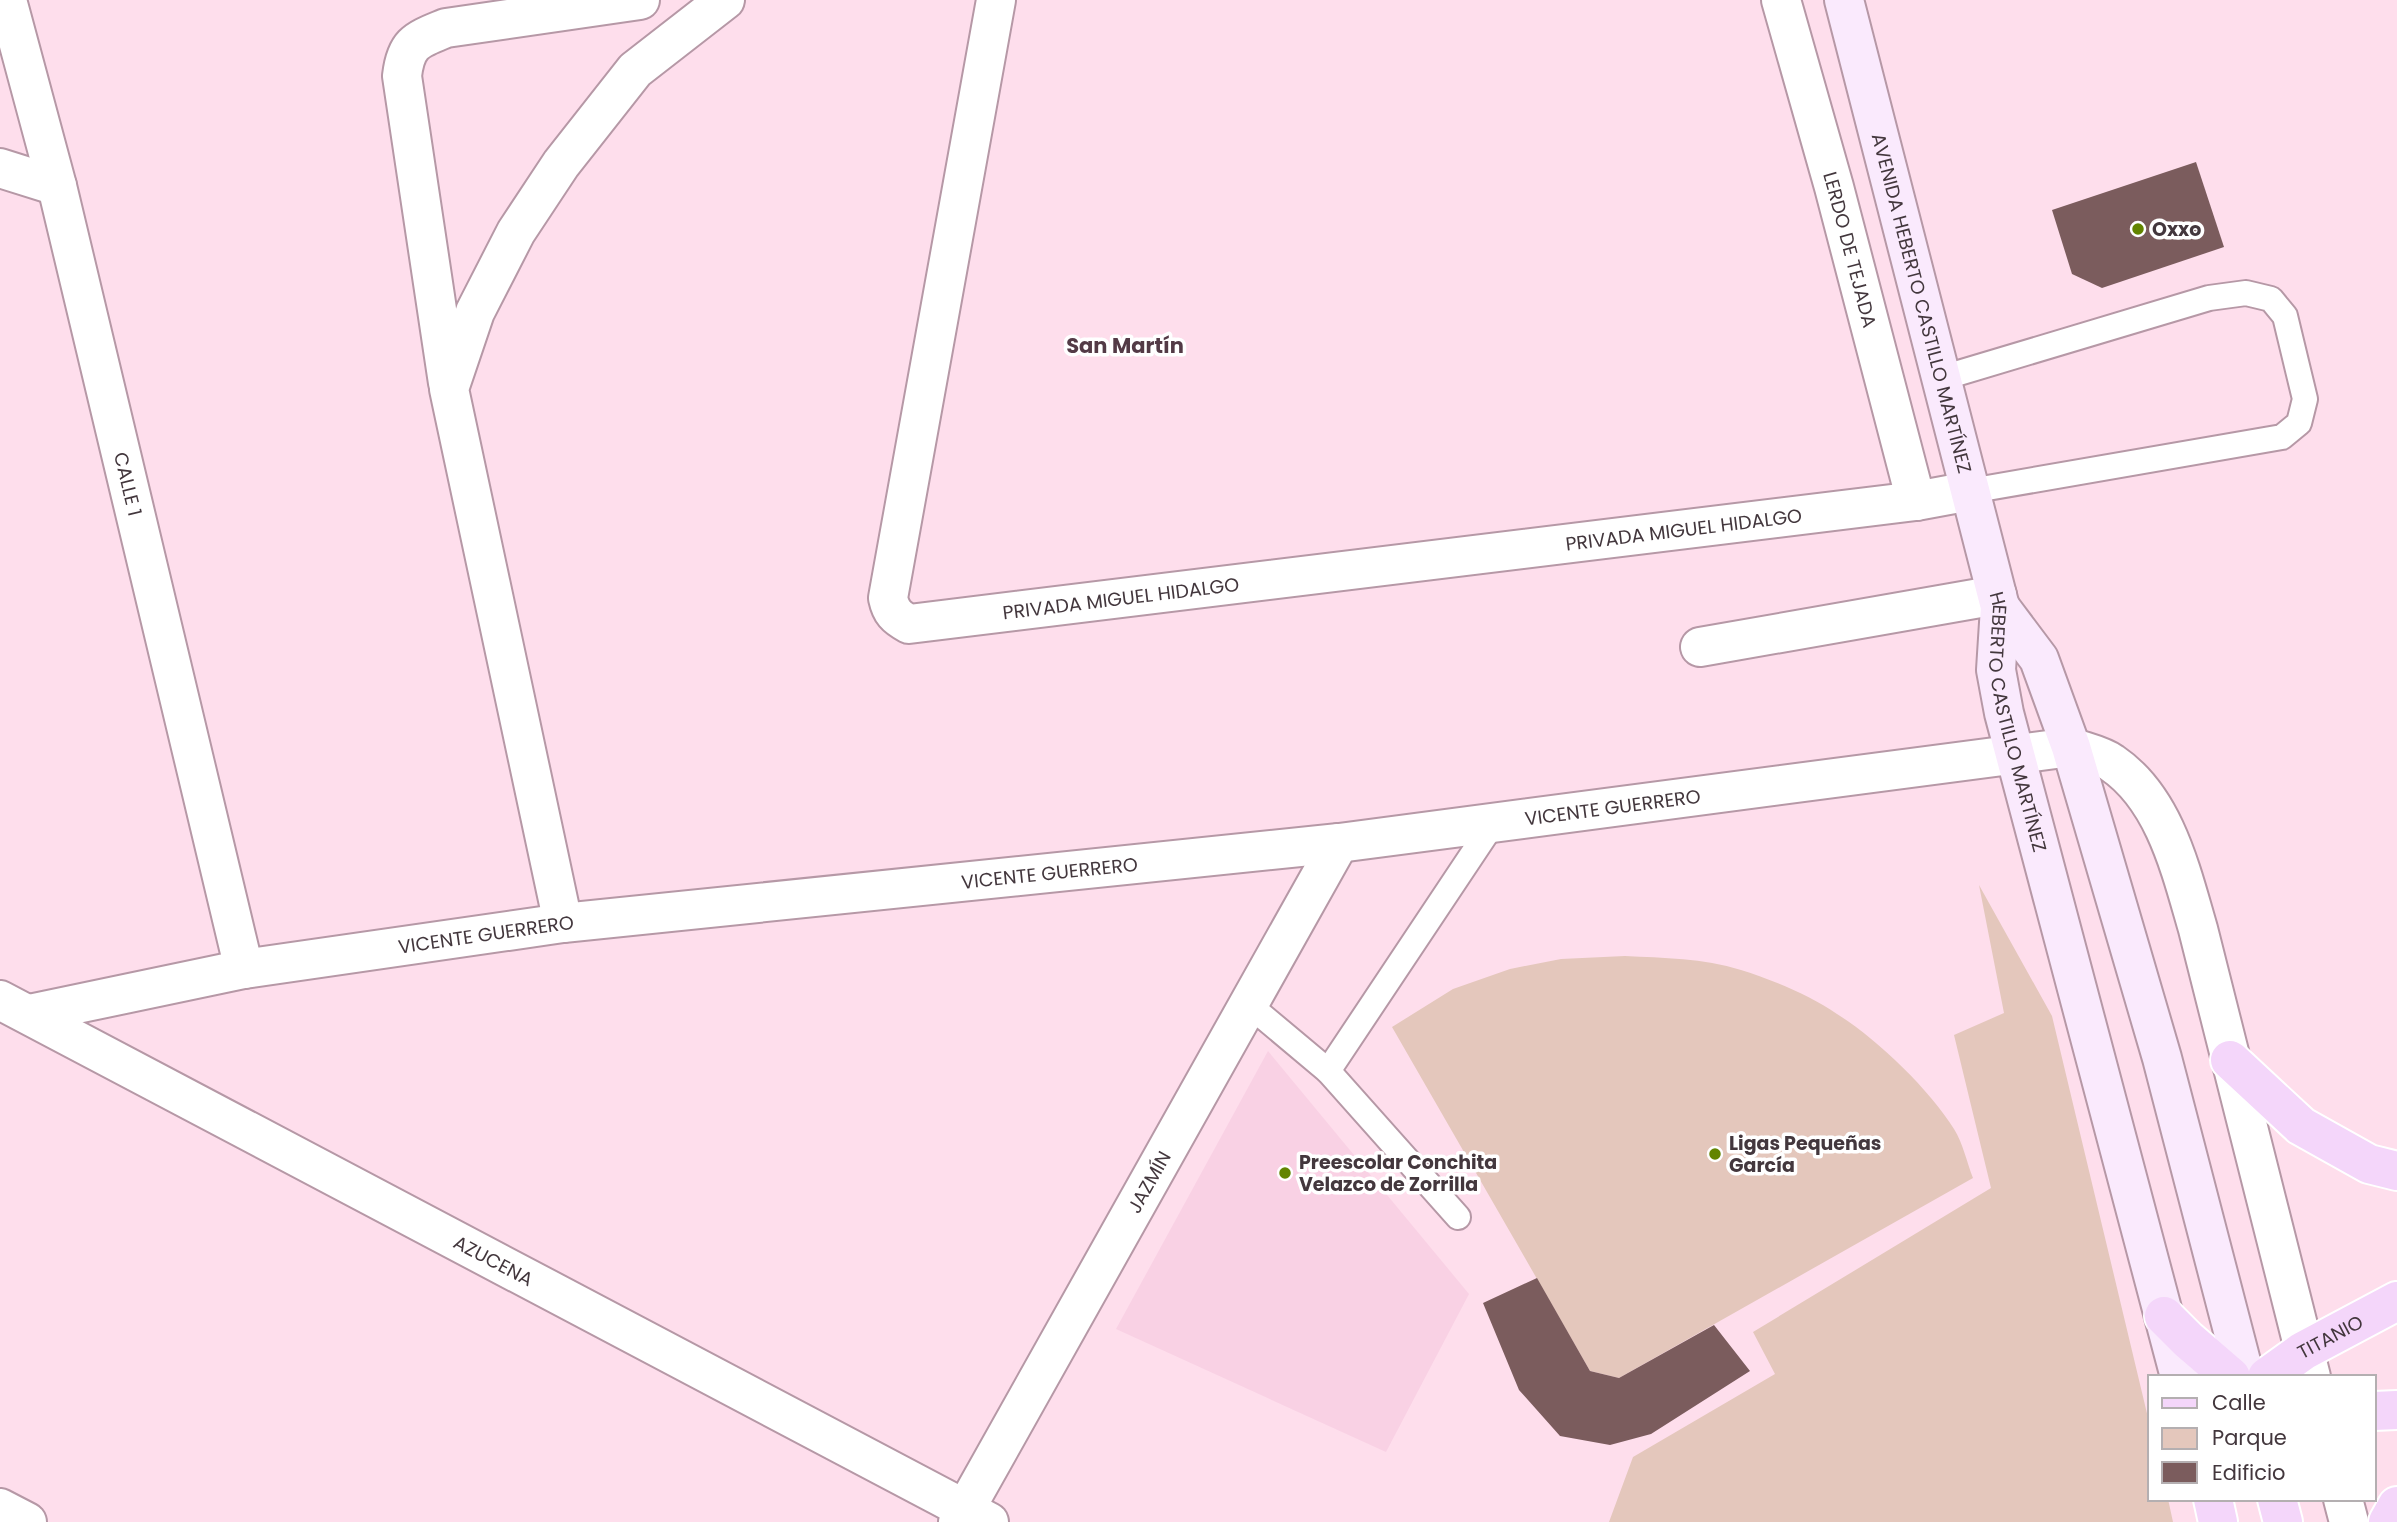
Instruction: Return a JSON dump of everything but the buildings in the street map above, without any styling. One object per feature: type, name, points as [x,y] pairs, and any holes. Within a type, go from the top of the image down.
[{"type":"main road","points":[[2230,1060],[2301,1126],[2369,1164],[2397,1171]]},
{"type":"main road","name":"TITANIO","points":[[2273,1375],[2307,1364],[2397,1301]]},
{"type":"main road","points":[[2164,1316],[2229,1375]]},
{"type":"main road","points":[[2376,1411],[2397,1410]]},
{"type":"main road","points":[[2213,1501],[2218,1522]]},
{"type":"main road","points":[[2278,1501],[2283,1522]]},
{"type":"main road","points":[[2388,1522],[2397,1506]]},
{"type":"street","name":"CALLE 1","points":[[7,0],[57,186],[244,969]]},
{"type":"street","points":[[563,923],[449,389],[402,76],[404,57],[417,40],[446,28],[640,0]]},
{"type":"street","points":[[449,389],[475,312],[516,232],[561,164],[635,70],[725,0]]},
{"type":"street","name":"PRIVADA MIGUEL HIDALGO","points":[[996,0],[888,598],[890,609],[898,618],[909,624],[1916,501],[1970,491]]},
{"type":"street","name":"LERDO DE TEJADA","points":[[1781,0],[1838,200],[1916,501]]},
{"type":"street","name":"AVENIDA HEBERTO CASTILLO MARTÍNEZ","points":[[1844,0],[1999,601]]},
{"type":"street","points":[[0,168],[57,186]]},
{"type":"street","points":[[1700,647],[1999,601]]},
{"type":"street","name":"HEBERTO CASTILLO MARTÍNEZ","points":[[1999,601],[2039,659],[2071,747],[2162,1058],[2244,1375]]},
{"type":"street","name":"HEBERTO CASTILLO MARTÍNEZ","points":[[1999,601],[1996,670],[2004,713],[2179,1375]]},
{"type":"street","points":[[2071,747],[2110,761],[2135,782],[2157,814],[2178,861],[2195,918],[2307,1364]]},
{"type":"street","name":"VICENTE GUERRERO","points":[[14,1007],[244,969],[563,923],[1339,843],[2071,747]]},
{"type":"street","name":"JAZMÍN","points":[[971,1518],[1248,1004],[1339,843]]},
{"type":"street","name":"AZUCENA","points":[[14,1007],[971,1518]]},
{"type":"street","points":[[2344,1501],[2349,1522]]},
{"type":"street","points":[[0,1508],[27,1522]]},
{"type":"lane","points":[[1942,378],[2209,298],[2246,293],[2271,299],[2286,316],[2305,399],[2299,423],[2282,437],[1970,491]]},
{"type":"lane","points":[[1328,1071],[1494,822]]},
{"type":"lane","points":[[1248,1004],[1328,1071],[1458,1217]]},
{"type":"shaded area","name":"Preescolar Conchita Velazco de Zorrilla","points":[[1268,1051],[1469,1294],[1386,1452],[1116,1329]]},
{"type":"green space","points":[[1979,885],[2052,1016],[2148,1418],[2148,1501],[2168,1501],[2173,1522],[1609,1522],[1633,1457],[1775,1374],[1753,1332],[1991,1188],[1954,1035],[2004,1013]]},
{"type":"green space","name":"Ligas Pequeñas García","points":[[1625,956],[1683,959],[1727,966],[1778,983],[1826,1007],[1869,1037],[1931,1098],[1957,1135],[1973,1178],[1619,1378],[1590,1371],[1392,1027],[1453,989],[1510,969],[1561,959]]},
{"type":"place","name":"Oxxo","points":[[2138,229]]},
{"type":"place","name":"Ligas Pequeñas García","points":[[1715,1154]]},
{"type":"place","name":"Preescolar Conchita Velazco de Zorrilla","points":[[1285,1173]]},
{"type":"district","name":"San Martín","points":[[1125,346]]}]
